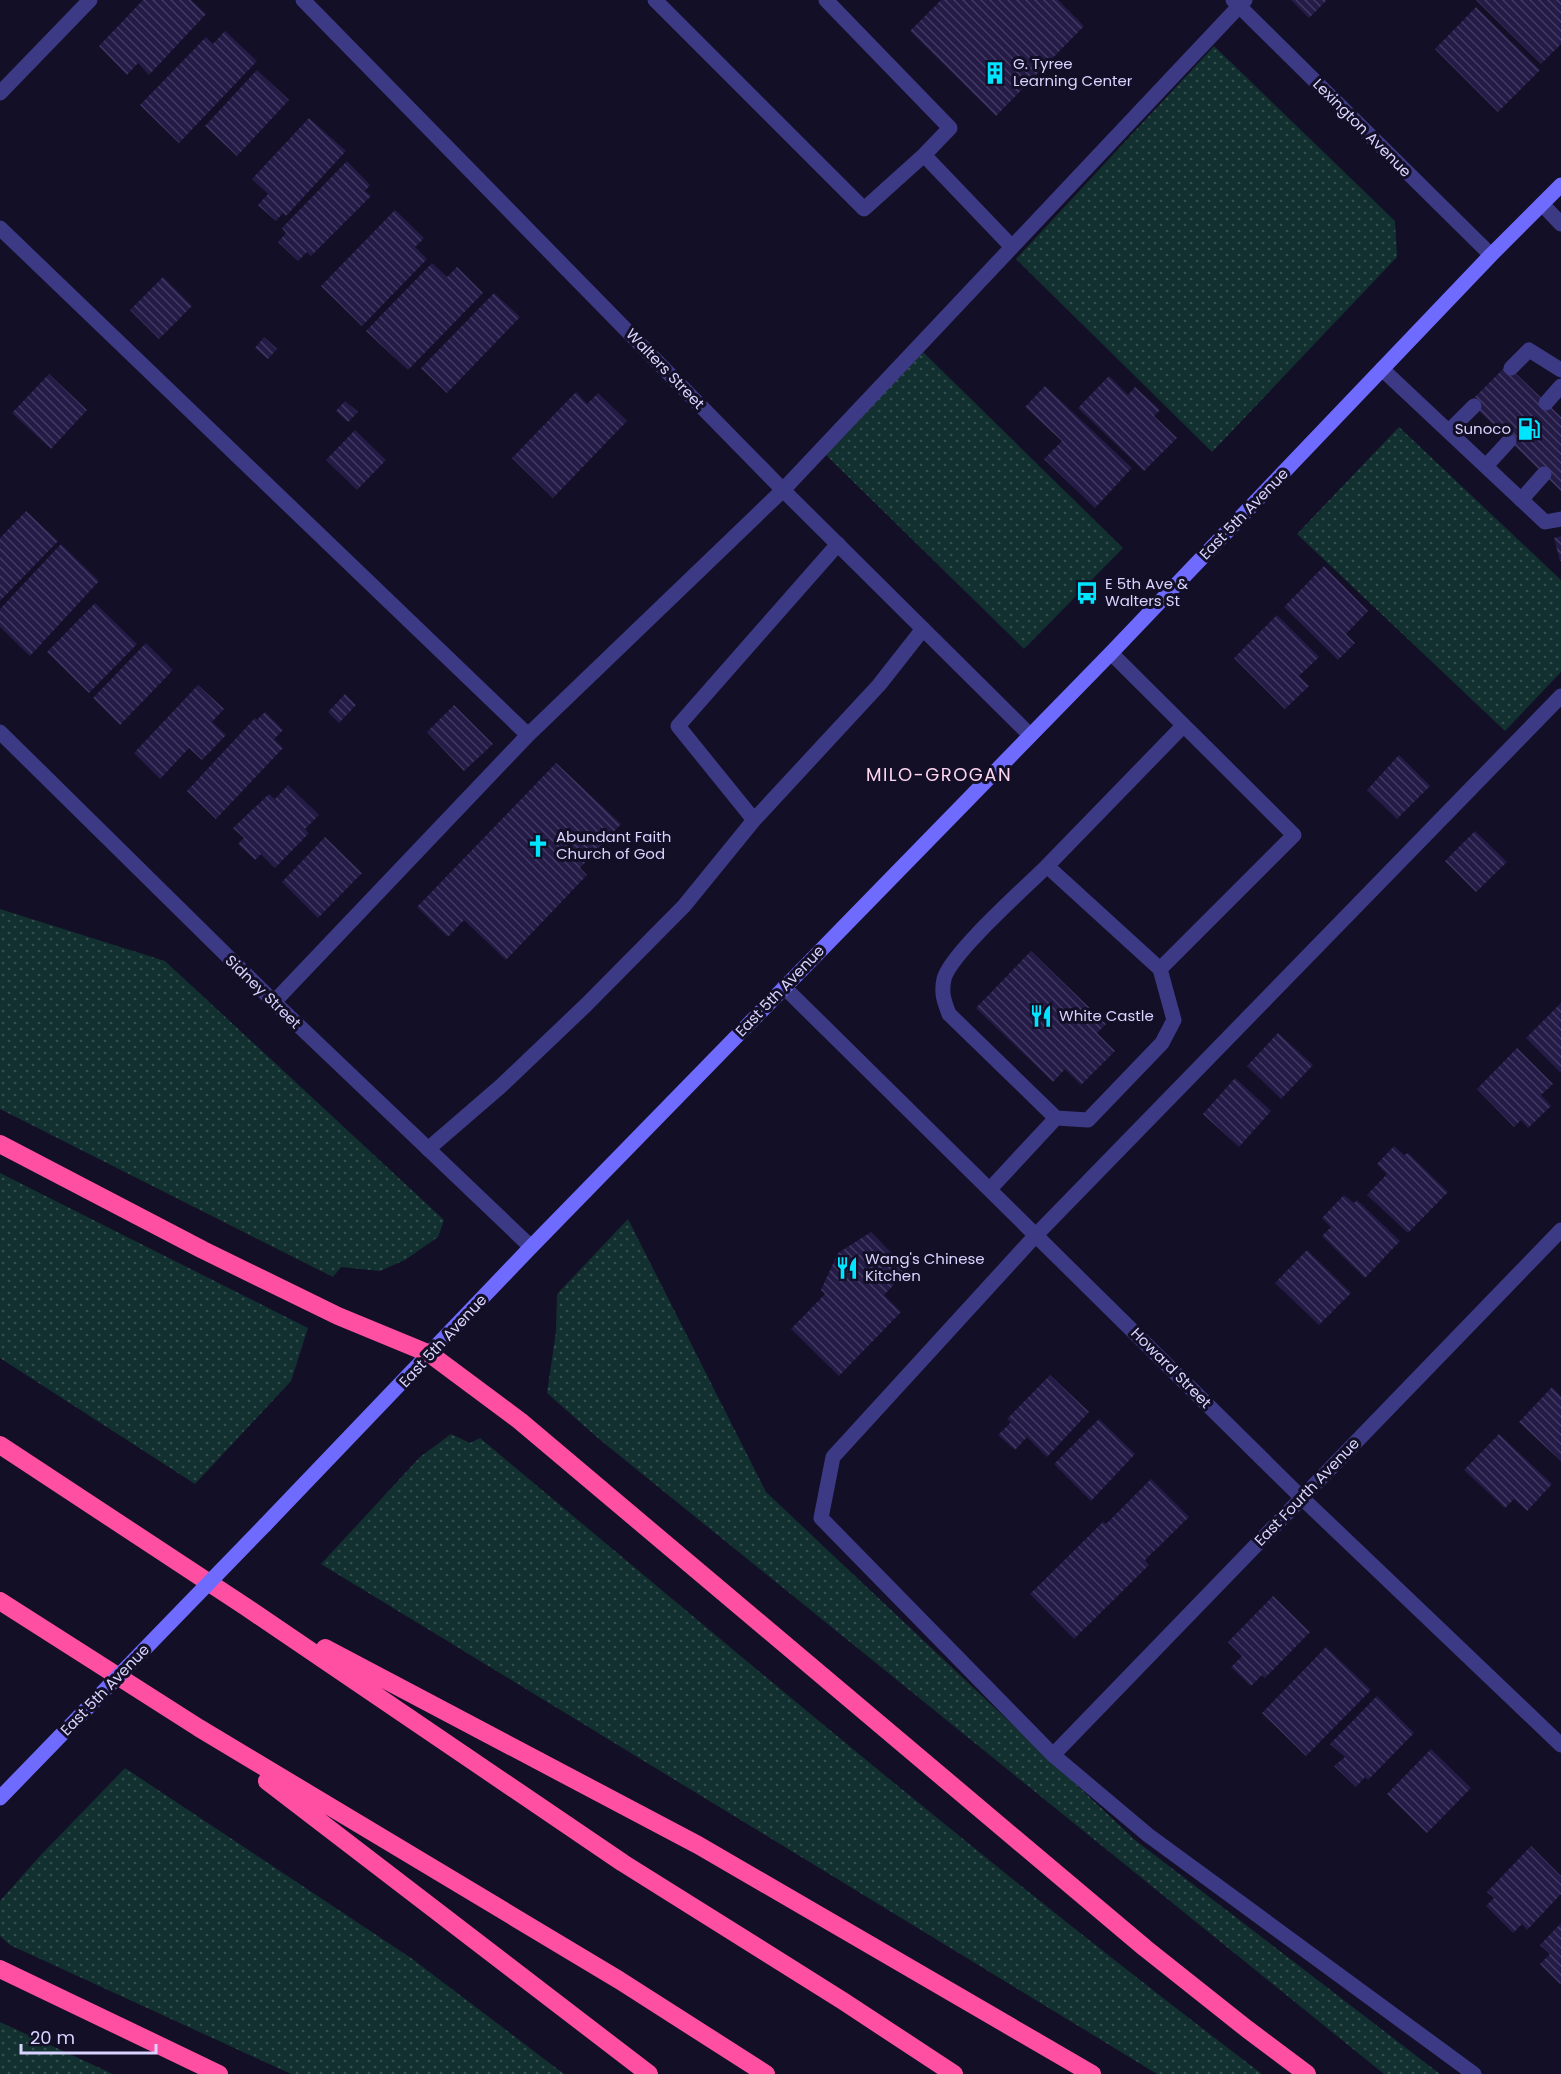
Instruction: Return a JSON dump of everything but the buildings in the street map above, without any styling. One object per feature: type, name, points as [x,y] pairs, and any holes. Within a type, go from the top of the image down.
[{"type":"highway","points":[[0,1144],[203,1250],[318,1306],[430,1354],[520,1421],[1111,1920],[1247,2030],[1307,2074]]},
{"type":"highway","points":[[0,1445],[246,1607],[623,1863],[843,2001],[954,2074]]},
{"type":"highway","points":[[0,1601],[199,1728],[619,1980],[766,2074]]},
{"type":"highway","points":[[246,1607],[698,1845],[1092,2074]]},
{"type":"highway","points":[[199,1728],[649,2074]]},
{"type":"highway","points":[[0,1969],[219,2074]]},
{"type":"main road","name":"East 5th Avenue","points":[[0,1798],[373,1414],[531,1247],[1111,653],[1491,255],[1561,185]]},
{"type":"street","points":[[0,93],[90,0]]},
{"type":"street","name":"Walters Street","points":[[303,0],[783,490],[1030,735]]},
{"type":"street","points":[[655,0],[864,209],[924,155],[950,128],[826,0]]},
{"type":"street","points":[[274,1002],[528,735],[783,490],[1239,2]]},
{"type":"street","name":"Lexington Avenue","points":[[1239,2],[1491,255]]},
{"type":"street","points":[[924,155],[1012,247]]},
{"type":"street","points":[[1542,204],[1561,224]]},
{"type":"street","points":[[0,228],[528,735]]},
{"type":"street","points":[[1511,368],[1529,350],[1561,370]]},
{"type":"street","points":[[1382,369],[1545,522],[1561,519]]},
{"type":"street","points":[[1546,403],[1561,386]]},
{"type":"street","points":[[1449,431],[1474,406]]},
{"type":"street","points":[[1486,466],[1509,441]]},
{"type":"street","points":[[1521,500],[1544,474]]},
{"type":"street","points":[[754,820],[678,726],[838,544]]},
{"type":"street","points":[[428,1149],[501,1086],[676,914],[754,820],[879,685],[923,628]]},
{"type":"street","points":[[1111,653],[1294,835],[1160,969]]},
{"type":"street","points":[[1474,2074],[1148,1835],[1053,1755],[821,1518],[833,1457],[1036,1235],[1561,696]]},
{"type":"street","points":[[1047,866],[1160,969],[1174,1020],[1162,1043],[1088,1120],[1056,1118],[949,1014],[941,996],[945,976],[958,955],[1183,726]]},
{"type":"street","name":"Sidney Street","points":[[0,732],[274,1002],[531,1247]]},
{"type":"street","name":"Howard Street","points":[[784,987],[1302,1498],[1561,1745]]},
{"type":"street","points":[[990,1189],[1056,1118]]},
{"type":"street","name":"East Fourth Avenue","points":[[1053,1755],[1561,1230]]},
{"type":"green space","points":[[1214,46],[1395,221],[1397,257],[1212,452],[1016,259]]},
{"type":"green space","points":[[923,352],[1123,548],[1024,649],[824,453]]},
{"type":"green space","points":[[1399,427],[1561,580],[1561,672],[1505,731],[1297,534]]},
{"type":"green space","points":[[0,909],[165,961],[444,1220],[438,1237],[405,1260],[380,1271],[341,1267],[333,1277],[0,1109]]},
{"type":"green space","points":[[0,1173],[308,1328],[291,1381],[195,1484],[0,1358]]},
{"type":"green space","points":[[628,1219],[766,1492],[1135,1840],[1440,2074],[1384,2074],[599,1439],[547,1393],[556,1331],[557,1294]]},
{"type":"green space","points":[[451,1434],[470,1443],[480,1438],[965,1841],[1262,2074],[1157,2074],[321,1564],[420,1457]]},
{"type":"green space","points":[[125,1768],[411,1958],[564,2074],[291,2074],[10,1945],[0,1936],[0,1901]]},
{"type":"green space","points":[[0,2022],[113,2074],[0,2074]]},
{"type":"place","name":"G. Tyree Learning Center","points":[[995,73]]},
{"type":"place","name":"Sunoco","points":[[1529,429]]},
{"type":"place","name":"E 5th Ave & Walters St","points":[[1087,593]]},
{"type":"place","name":"Abundant Faith Church of God","points":[[538,846]]},
{"type":"place","name":"White Castle","points":[[1041,1016]]},
{"type":"place","name":"Wang's Chinese Kitchen","points":[[847,1268]]},
{"type":"district","name":"MILO-GROGAN","points":[[939,775]]}]
